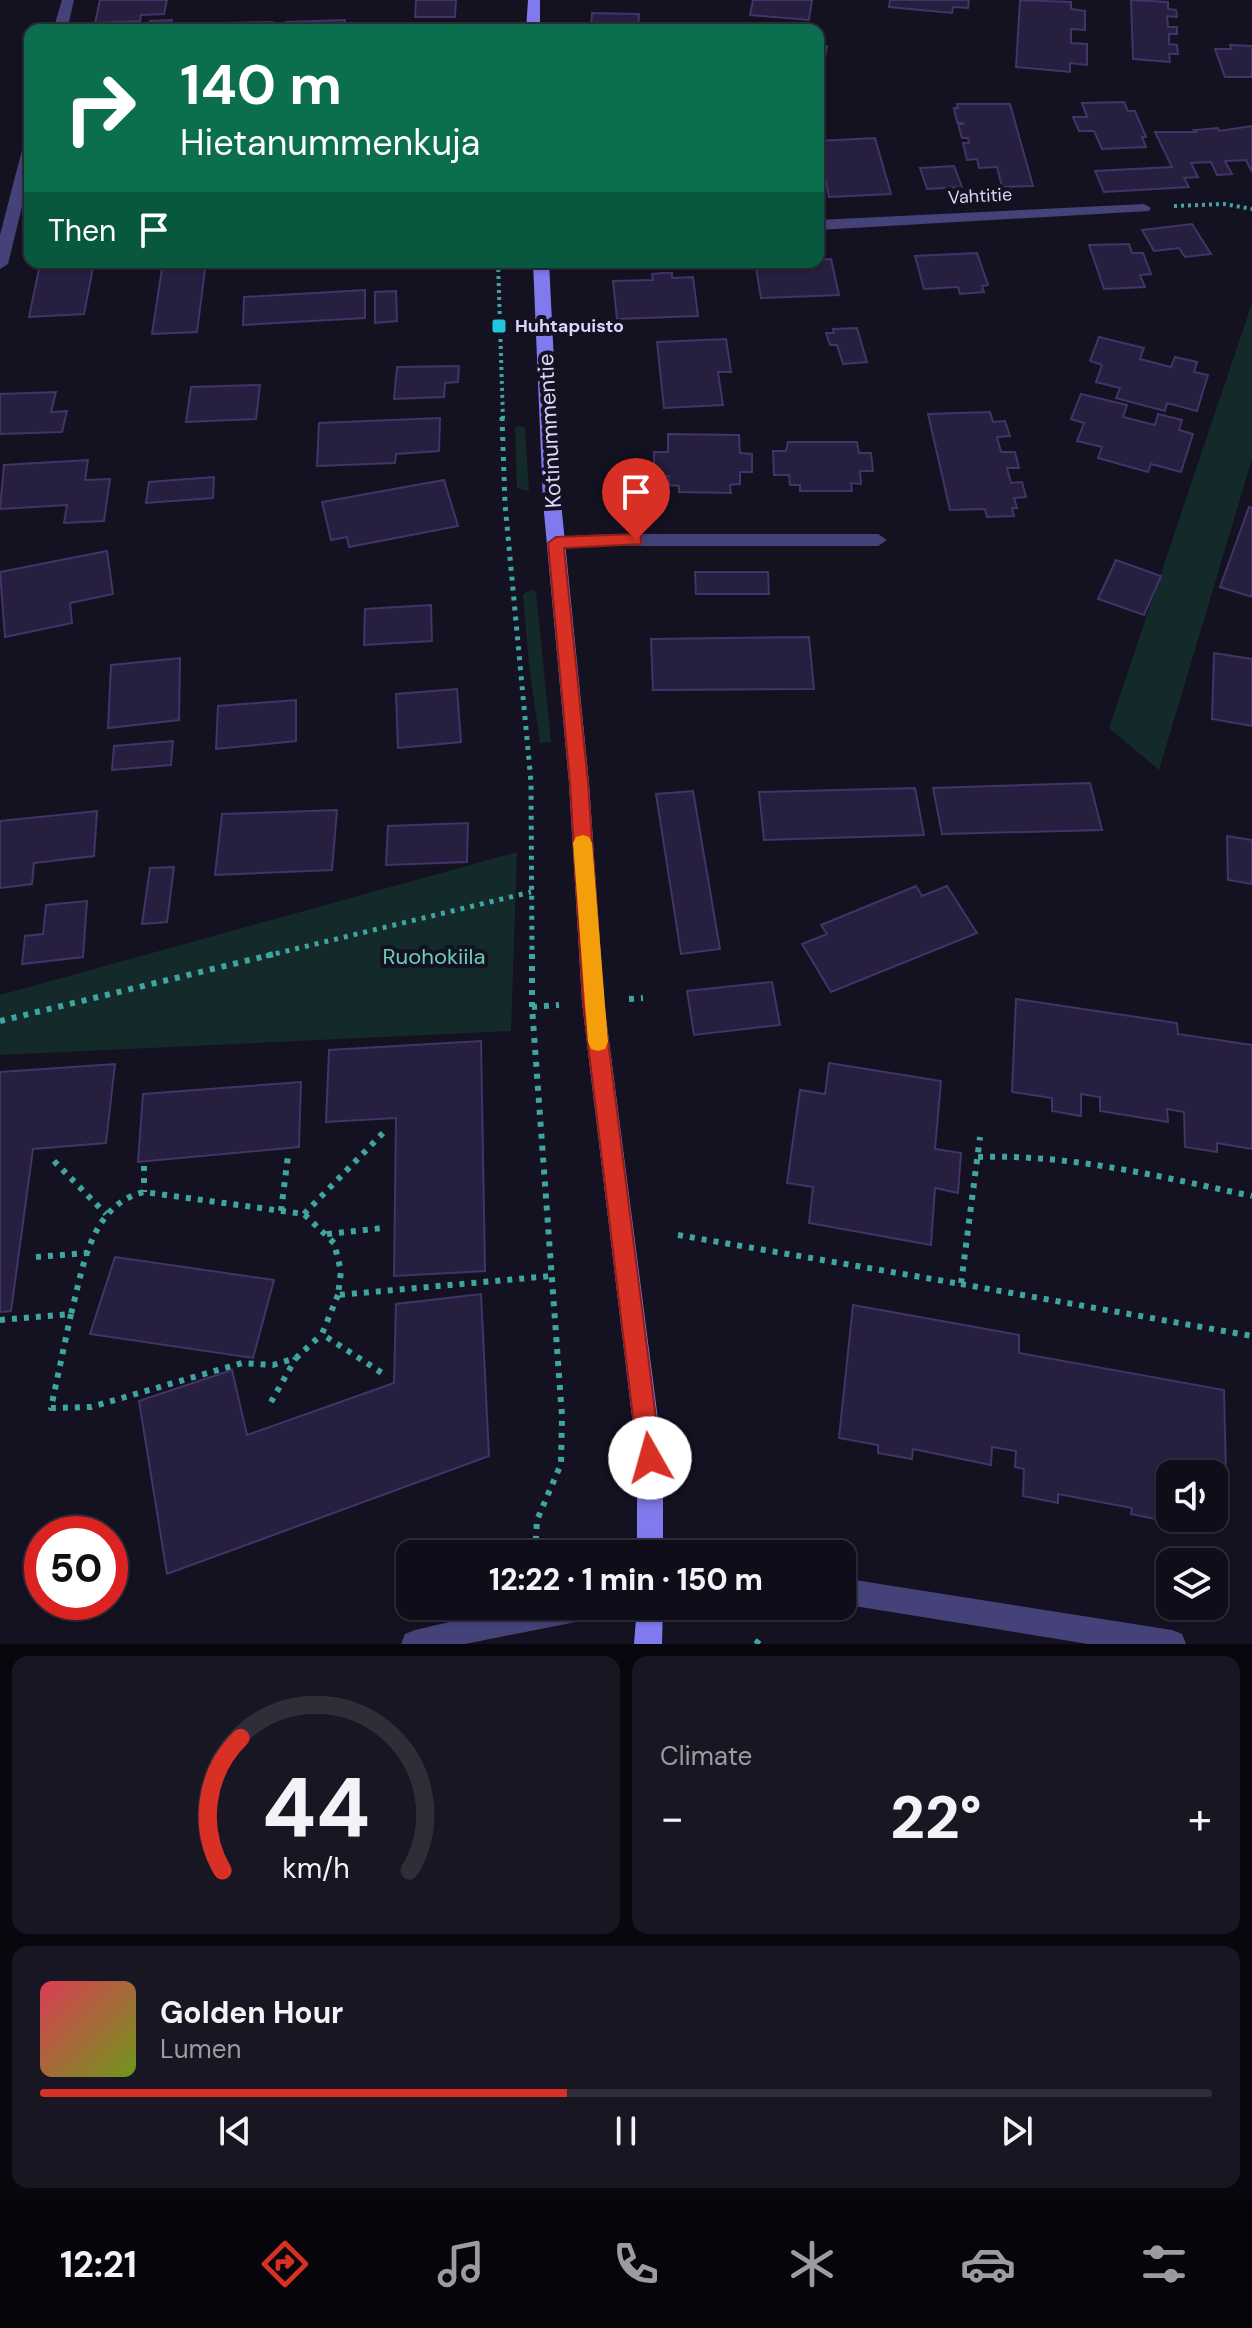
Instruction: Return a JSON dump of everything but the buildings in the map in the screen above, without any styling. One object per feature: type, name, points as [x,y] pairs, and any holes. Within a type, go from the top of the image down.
[{"type":"main road","points":[[533,24],[534,0]]},
{"type":"main road","name":"Kotinummentie","points":[[541,268],[556,543],[579,783],[593,1002],[650,1458],[650,1540]]},
{"type":"main road","points":[[648,1644],[649,1620]]},
{"type":"street","points":[[62,24],[68,0]]},
{"type":"street","points":[[0,264],[24,170]]},
{"type":"street","name":"Vahtitie","points":[[824,225],[1144,208]]},
{"type":"street","points":[[556,543],[605,540],[878,540]]},
{"type":"street","points":[[856,1593],[1172,1644]]},
{"type":"street","points":[[415,1644],[512,1620]]},
{"type":"path","points":[[1144,208],[1210,203],[1252,209]]},
{"type":"path","points":[[498,268],[505,504],[531,782],[532,1007],[562,1416],[561,1464],[537,1520],[536,1540]]},
{"type":"path","points":[[0,1021],[531,892]]},
{"type":"path","points":[[304,1214],[383,1133]]},
{"type":"path","points":[[961,1284],[980,1137]]},
{"type":"path","points":[[978,1157],[1015,1154],[1076,1160],[1252,1196]]},
{"type":"path","points":[[281,1211],[288,1156]]},
{"type":"path","points":[[54,1161],[106,1214]]},
{"type":"path","points":[[144,1166],[144,1192]]},
{"type":"path","points":[[271,1402],[296,1358],[322,1334],[338,1295],[341,1271],[334,1243],[304,1214],[144,1192],[122,1198],[106,1214],[88,1253],[51,1408],[91,1407],[242,1363],[273,1365],[296,1358]]},
{"type":"path","points":[[326,1234],[383,1228]]},
{"type":"path","points":[[678,1235],[1252,1336]]},
{"type":"path","points":[[36,1257],[88,1253]]},
{"type":"path","points":[[338,1295],[551,1276]]},
{"type":"path","points":[[0,1320],[71,1314]]},
{"type":"path","points":[[322,1334],[382,1373]]},
{"type":"green space","points":[[1252,303],[1252,459],[1159,770],[1109,728]]},
{"type":"green space","points":[[515,427],[525,428],[529,491],[517,488]]},
{"type":"green space","points":[[531,590],[536,592],[551,742],[540,743],[529,665],[523,594]]},
{"type":"green space","name":"Ruohokiila","points":[[517,852],[511,1031],[0,1055],[0,995]]},
{"type":"slow traffic","points":[[583,843],[598,1042]]},
{"type":"place","name":"Huhtapuisto","points":[[499,326]]},
{"type":"route","points":[[636,540],[556,543],[579,783],[593,1002],[650,1458]]}]
